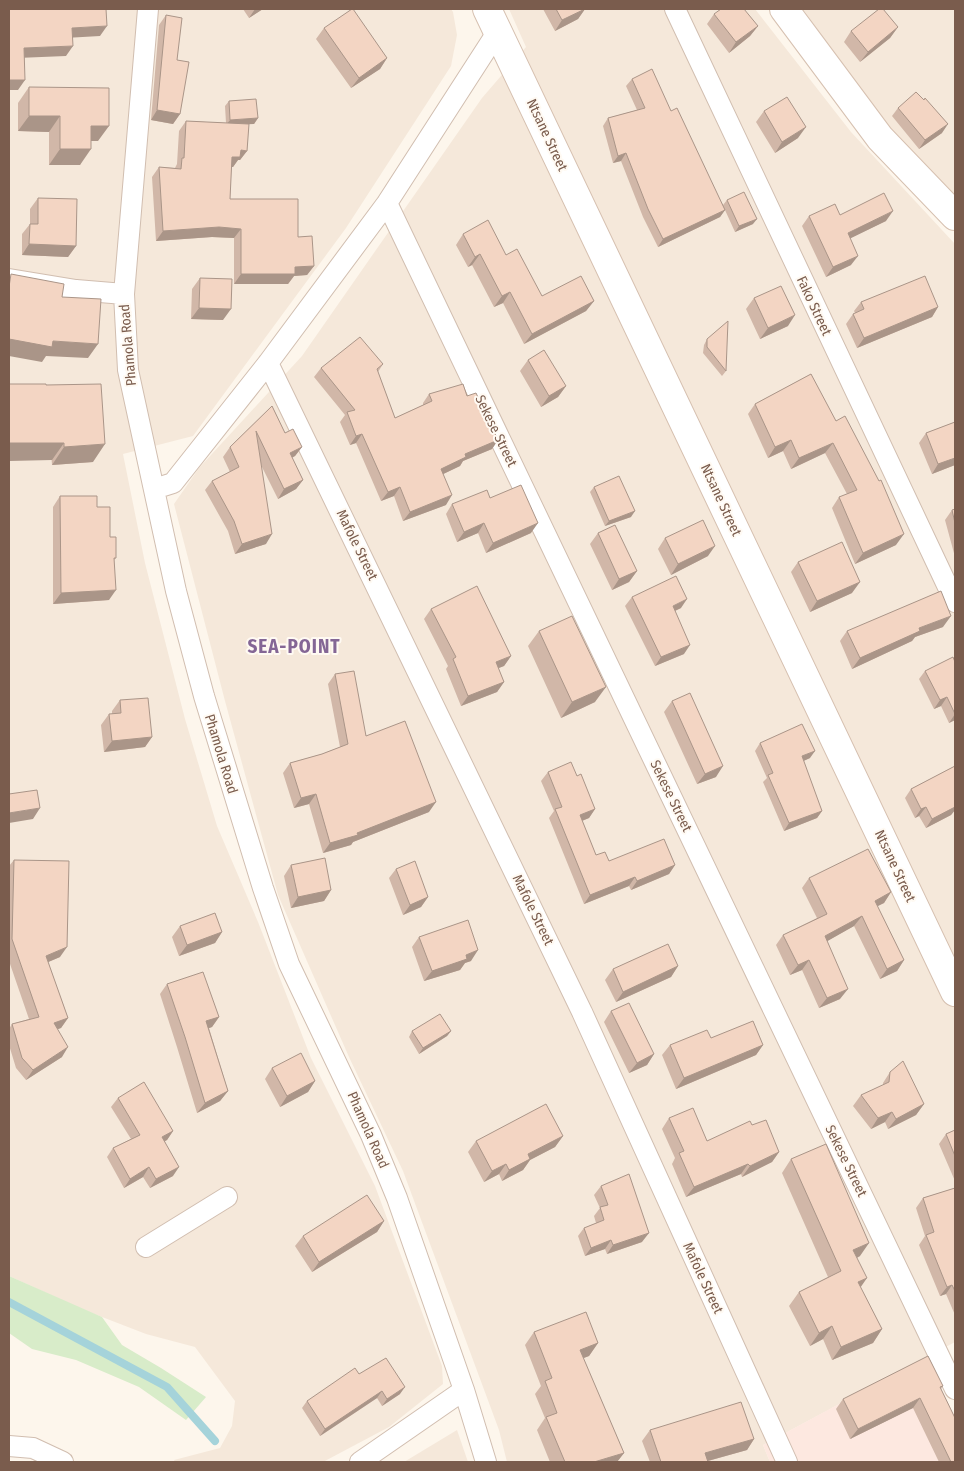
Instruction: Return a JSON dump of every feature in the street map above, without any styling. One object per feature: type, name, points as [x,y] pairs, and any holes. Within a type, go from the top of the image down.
[{"type":"street","name":"Phamola Road","points":[[148,9],[124,294],[128,370],[176,591],[204,696],[271,913],[289,964],[371,1135],[394,1189],[464,1390],[486,1462]]},
{"type":"street","name":"Fako Street","points":[[675,9],[955,602]]},
{"type":"street","points":[[784,9],[880,138],[955,216]]},
{"type":"street","points":[[154,489],[173,483],[268,363],[387,203],[493,20]]},
{"type":"street","name":"Ntsane Street","points":[[493,20],[955,992]]},
{"type":"street","name":"Sekese Street","points":[[387,203],[955,1389]]},
{"type":"street","points":[[9,279],[76,290],[124,294]]},
{"type":"street","name":"Mafole Street","points":[[268,363],[582,1012],[787,1462]]},
{"type":"street","points":[[146,1247],[227,1197]]},
{"type":"street","points":[[360,1462],[464,1390]]},
{"type":"street","points":[[9,1446],[33,1448],[63,1462]]},
{"type":"shaded area","points":[[9,9],[451,9],[453,12],[457,35],[451,66],[346,228],[193,436],[123,454],[145,563],[185,719],[217,826],[258,922],[311,1058],[375,1186],[442,1366],[443,1384],[389,1427],[323,1462],[175,1462],[174,1460],[220,1448],[232,1426],[235,1401],[195,1347],[146,1334],[84,1310],[9,1276]]},
{"type":"shaded area","points":[[509,9],[755,9],[851,132],[955,244],[955,1342],[763,1445],[770,1462],[507,1462],[499,1430],[403,1171],[349,1057],[278,895],[174,504],[199,468],[302,356],[482,98],[526,47]]},
{"type":"shaded area","points":[[803,9],[955,9],[955,198],[939,184],[876,112]]},
{"type":"shaded area","points":[[926,1357],[955,1417],[955,1462],[770,1462],[763,1445]]},
{"type":"shaded area","points":[[457,1430],[468,1462],[404,1462]]},
{"type":"green space","points":[[9,1276],[102,1317],[122,1345],[206,1397],[186,1420],[139,1387],[76,1360],[32,1349],[9,1333]]},
{"type":"building","points":[[9,9],[106,9],[107,26],[72,28],[73,46],[24,48],[25,80],[9,80]]},
{"type":"building","points":[[352,9],[387,58],[359,78],[324,28]]},
{"type":"building","points":[[556,9],[585,9],[562,20]]},
{"type":"building","points":[[721,9],[744,9],[758,26],[736,42],[714,14]]},
{"type":"building","points":[[879,9],[883,9],[898,27],[868,52],[851,31]]},
{"type":"building","points":[[166,15],[182,18],[177,60],[189,62],[180,114],[157,110]]},
{"type":"building","points":[[652,69],[671,111],[677,108],[725,210],[663,239],[648,209],[626,153],[618,156],[608,118],[645,108],[632,79]]},
{"type":"building","points":[[29,87],[109,88],[109,126],[91,126],[91,149],[60,149],[60,116],[29,116]]},
{"type":"building","points":[[916,92],[924,100],[925,98],[948,124],[925,140],[898,108]]},
{"type":"building","points":[[787,97],[806,127],[782,142],[764,111]]},
{"type":"building","points":[[256,99],[258,118],[230,120],[229,101]]},
{"type":"building","points":[[186,121],[249,124],[247,151],[241,150],[240,157],[232,157],[230,199],[298,199],[298,237],[312,236],[314,266],[295,267],[295,274],[241,274],[241,229],[219,227],[163,231],[159,167],[181,169],[182,158],[184,158]]},
{"type":"building","points":[[744,192],[757,219],[739,226],[727,200]]},
{"type":"building","points":[[884,193],[893,211],[848,233],[858,256],[833,267],[809,216],[835,204],[840,215]]},
{"type":"building","points":[[38,198],[77,199],[76,246],[29,244],[30,224],[38,224]]},
{"type":"building","points":[[488,220],[506,255],[517,249],[542,296],[581,276],[594,301],[532,334],[510,292],[502,296],[480,254],[475,257],[463,234]]},
{"type":"building","points":[[11,274],[64,284],[62,297],[101,299],[98,344],[53,341],[52,347],[9,339],[9,287]]},
{"type":"building","points":[[925,276],[938,307],[864,338],[853,314],[864,309],[861,302]]},
{"type":"building","points":[[200,278],[232,279],[231,309],[199,308]]},
{"type":"building","points":[[781,286],[795,315],[768,328],[754,298]]},
{"type":"building","points":[[728,321],[726,371],[707,347],[707,339]]},
{"type":"building","points":[[360,337],[383,364],[377,369],[395,418],[432,401],[429,394],[463,384],[467,396],[476,393],[498,440],[465,454],[466,457],[441,469],[452,495],[410,512],[400,487],[388,492],[362,434],[356,436],[347,412],[355,410],[321,368]]},
{"type":"building","points":[[544,350],[566,386],[549,396],[528,360]]},
{"type":"building","points":[[811,374],[836,421],[845,416],[879,481],[881,480],[904,534],[863,553],[839,497],[857,490],[833,443],[799,458],[791,440],[775,447],[755,404]]},
{"type":"building","points":[[9,384],[101,384],[105,444],[64,447],[64,443],[9,443]]},
{"type":"building","points":[[272,406],[285,433],[293,429],[302,447],[290,453],[303,480],[284,489],[256,431],[272,534],[242,544],[234,521],[212,481],[239,467],[230,447]]},
{"type":"building","points":[[955,422],[955,458],[938,464],[926,433]]},
{"type":"building","points":[[619,476],[635,511],[609,521],[594,487]]},
{"type":"building","points":[[521,485],[538,523],[493,543],[484,523],[464,532],[452,504],[487,490],[490,498]]},
{"type":"building","points":[[60,496],[97,496],[97,507],[110,507],[110,537],[116,537],[116,558],[114,558],[116,590],[61,593]]},
{"type":"building","points":[[955,509],[955,523],[952,510]]},
{"type":"building","points":[[703,520],[715,546],[678,564],[665,538]]},
{"type":"building","points":[[615,525],[637,571],[619,579],[598,533]]},
{"type":"building","points":[[842,542],[860,582],[817,601],[798,562]]},
{"type":"building","points":[[676,576],[687,599],[673,606],[690,645],[661,657],[632,597]]},
{"type":"building","points":[[477,586],[511,656],[496,662],[504,682],[468,696],[453,659],[456,657],[431,609]]},
{"type":"building","points":[[941,591],[951,616],[919,628],[920,631],[860,658],[847,631]]},
{"type":"building","points":[[572,616],[606,687],[572,702],[539,631]]},
{"type":"building","points":[[953,657],[955,662],[955,714],[947,697],[940,700],[925,671]]},
{"type":"building","points":[[354,671],[366,736],[405,721],[436,802],[357,833],[358,835],[330,843],[316,794],[301,798],[290,763],[348,744],[335,674]]},
{"type":"building","points":[[690,693],[723,766],[705,774],[672,701]]},
{"type":"building","points":[[148,698],[152,737],[112,741],[109,714],[121,713],[120,700]]},
{"type":"building","points":[[802,724],[815,751],[802,756],[822,811],[789,823],[768,775],[773,773],[760,743]]},
{"type":"building","points":[[571,762],[577,776],[581,774],[595,809],[580,815],[596,855],[605,852],[609,861],[664,839],[675,865],[637,881],[635,877],[590,895],[555,809],[562,807],[548,772]]},
{"type":"building","points":[[955,766],[955,807],[932,819],[926,807],[921,809],[911,789]]},
{"type":"building","points":[[37,790],[40,808],[9,813],[9,794]]},
{"type":"building","points":[[868,849],[891,892],[875,901],[904,960],[887,969],[862,916],[825,936],[848,989],[827,998],[809,960],[798,965],[783,935],[827,914],[809,878]]},
{"type":"building","points":[[325,858],[331,890],[298,897],[291,865]]},
{"type":"building","points":[[14,860],[69,861],[67,947],[46,956],[68,1018],[54,1023],[68,1047],[33,1070],[22,1058],[12,1024],[39,1017],[12,939]]},
{"type":"building","points":[[415,861],[428,897],[410,905],[396,869]]},
{"type":"building","points":[[215,913],[222,932],[187,945],[180,926]]},
{"type":"building","points":[[468,920],[478,950],[466,955],[467,959],[432,971],[419,937]]},
{"type":"building","points":[[668,944],[678,966],[623,992],[613,969]]},
{"type":"building","points":[[203,972],[219,1017],[206,1021],[228,1091],[205,1103],[167,984]]},
{"type":"building","points":[[629,1003],[654,1054],[637,1063],[611,1011]]},
{"type":"building","points":[[440,1014],[451,1031],[423,1048],[412,1031]]},
{"type":"building","points":[[753,1021],[763,1045],[684,1078],[670,1045],[707,1030],[711,1038]]},
{"type":"building","points":[[301,1053],[315,1081],[287,1096],[272,1068]]},
{"type":"building","points":[[903,1061],[924,1104],[896,1119],[892,1112],[878,1118],[861,1095],[889,1082],[890,1072]]},
{"type":"building","points":[[144,1082],[173,1131],[162,1137],[179,1167],[156,1179],[149,1167],[130,1179],[113,1148],[140,1135],[118,1098]]},
{"type":"building","points":[[546,1104],[563,1136],[528,1154],[530,1159],[509,1170],[506,1164],[492,1171],[476,1141]]},
{"type":"building","points":[[693,1108],[707,1141],[750,1121],[752,1125],[766,1120],[779,1152],[750,1166],[748,1164],[694,1187],[679,1153],[684,1151],[669,1118]]},
{"type":"building","points":[[955,1130],[955,1156],[946,1134]]},
{"type":"building","points":[[826,1144],[869,1243],[853,1250],[867,1278],[858,1282],[882,1329],[841,1347],[832,1326],[819,1333],[799,1292],[841,1271],[791,1159]]},
{"type":"building","points":[[629,1174],[649,1233],[613,1245],[611,1240],[591,1248],[584,1228],[604,1220],[600,1207],[608,1205],[601,1186]]},
{"type":"building","points":[[955,1188],[955,1291],[952,1285],[947,1287],[926,1235],[934,1232],[923,1198]]},
{"type":"building","points":[[367,1195],[384,1221],[319,1262],[303,1236]]},
{"type":"building","points":[[586,1312],[598,1343],[580,1350],[624,1453],[594,1462],[565,1462],[546,1417],[557,1413],[545,1381],[552,1378],[534,1332]]},
{"type":"building","points":[[928,1356],[943,1386],[940,1387],[955,1418],[955,1462],[951,1462],[920,1398],[858,1429],[843,1399]]},
{"type":"building","points":[[386,1358],[405,1387],[387,1399],[382,1391],[325,1429],[307,1401],[355,1368],[359,1374]]},
{"type":"building","points":[[741,1402],[754,1439],[705,1453],[708,1462],[661,1462],[650,1430]]},
{"type":"waterway","points":[[9,1302],[167,1387],[215,1441]]},
{"type":"district","name":"SEA-POINT","points":[[294,646]]}]
